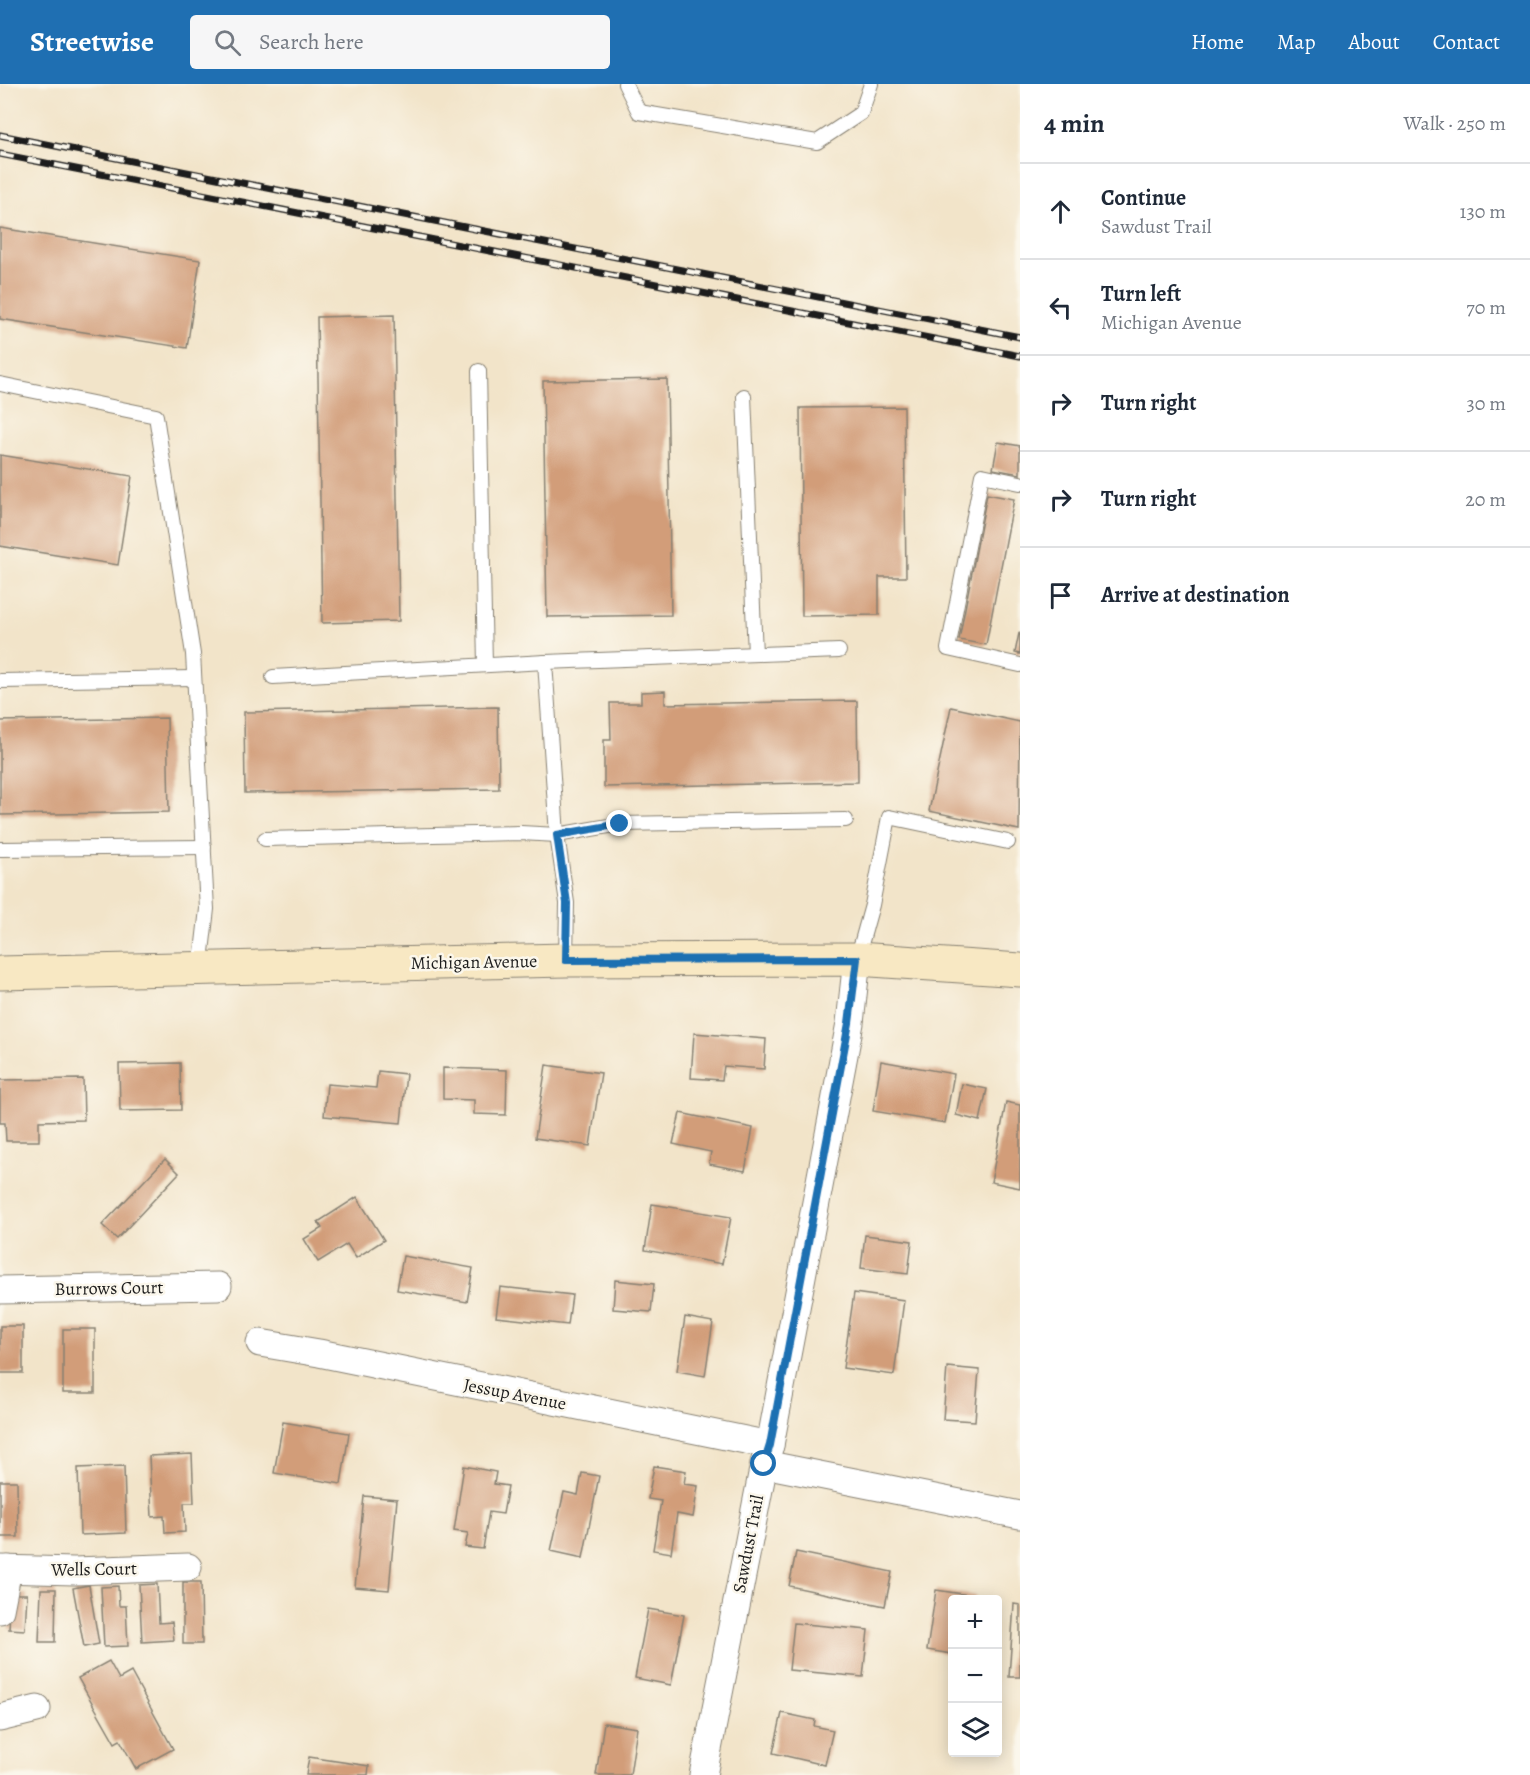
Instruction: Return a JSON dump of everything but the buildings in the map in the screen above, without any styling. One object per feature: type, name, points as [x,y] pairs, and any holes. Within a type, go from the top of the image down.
[{"type":"main road","name":"Michigan Avenue","points":[[0,974],[566,960],[857,959],[1020,970]]},
{"type":"street","name":"Sawdust Trail","points":[[702,1775],[767,1454],[849,1023],[857,959]]},
{"type":"street","name":"Burrows Court","points":[[0,1290],[218,1286]]},
{"type":"street","name":"Jessup Avenue","points":[[260,1343],[319,1353],[767,1454],[1020,1515]]},
{"type":"street","name":"Wells Court","points":[[4,1569],[74,1571],[188,1567]]},
{"type":"street","points":[[0,1610],[4,1569]]},
{"type":"street","points":[[0,1718],[37,1709]]},
{"type":"lane","points":[[625,84],[639,112],[817,142],[861,114],[871,84]]},
{"type":"lane","points":[[479,371],[485,665]]},
{"type":"lane","points":[[0,384],[156,416],[192,643],[207,909],[200,969]]},
{"type":"lane","points":[[744,396],[755,654]]},
{"type":"lane","points":[[1020,483],[982,476],[948,649],[1020,665]]},
{"type":"lane","points":[[273,677],[544,662],[839,651]]},
{"type":"lane","points":[[544,662],[557,835],[567,903],[566,960]]},
{"type":"lane","points":[[0,681],[194,678]]},
{"type":"lane","points":[[857,959],[872,905],[889,817],[1008,842]]},
{"type":"lane","points":[[265,839],[521,833],[557,835],[620,824],[846,820]]},
{"type":"lane","points":[[0,849],[204,847]]},
{"type":"railway","points":[[0,135],[1020,337]]},
{"type":"railway","points":[[0,154],[1020,356]]},
{"type":"route","points":[[620,824],[557,835],[567,903],[566,960],[857,959],[849,1023],[770,1445],[764,1464]]}]
